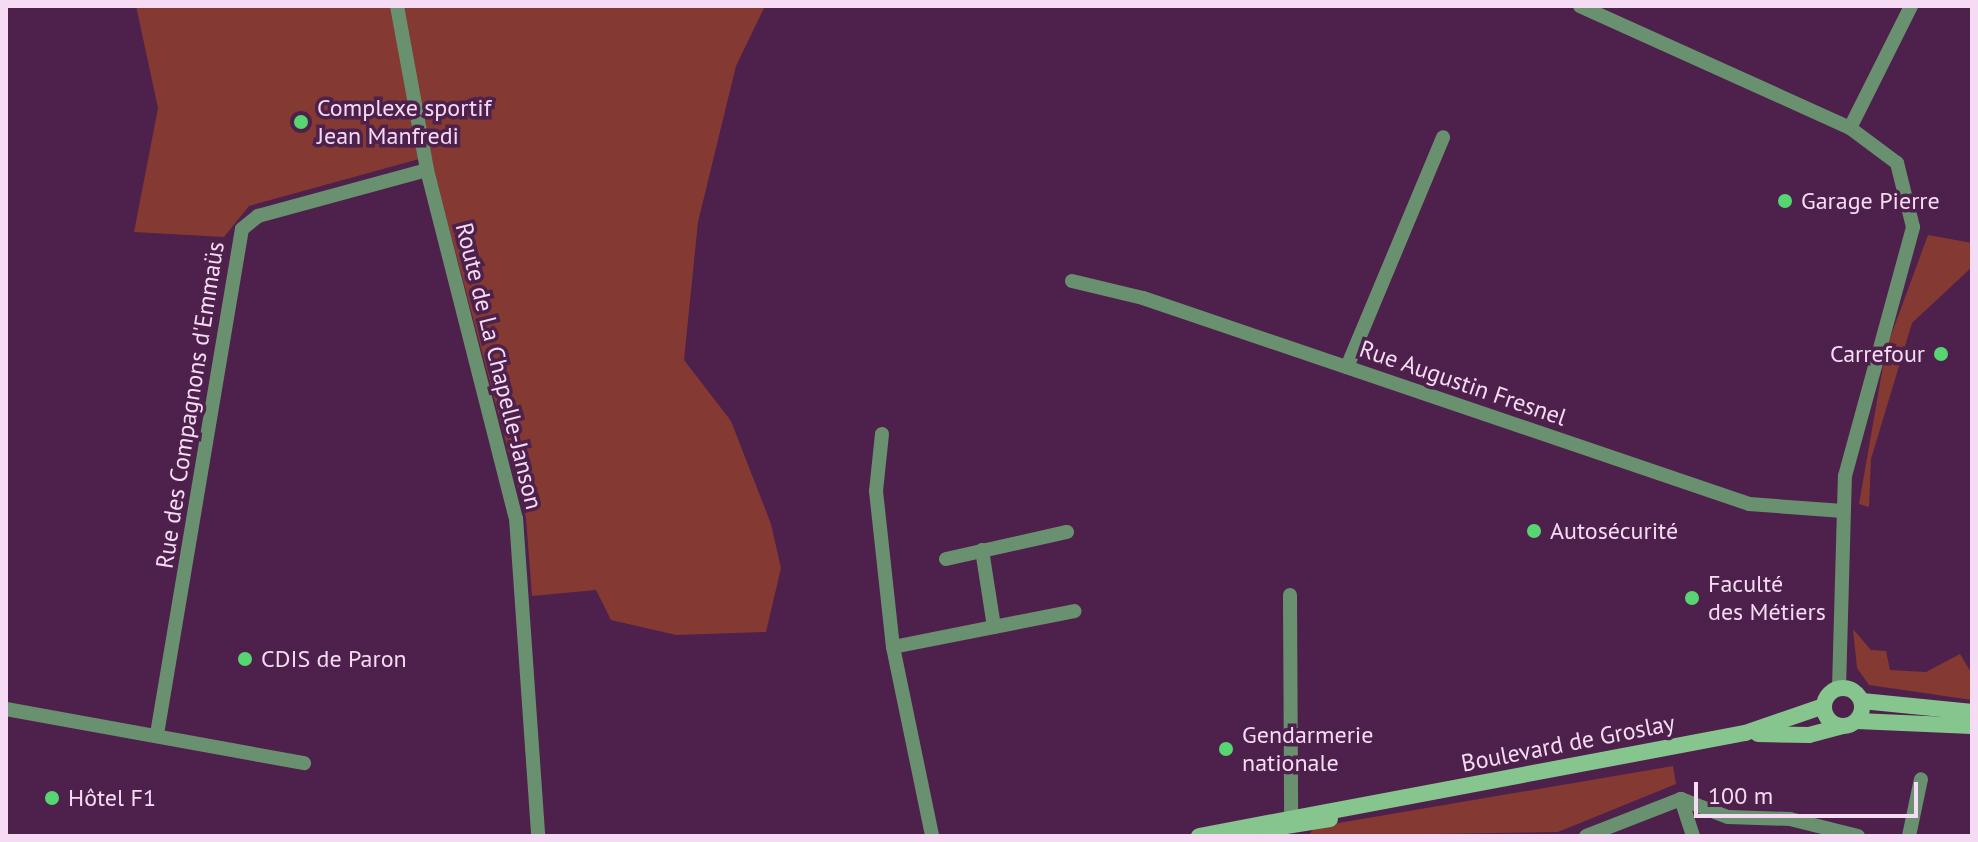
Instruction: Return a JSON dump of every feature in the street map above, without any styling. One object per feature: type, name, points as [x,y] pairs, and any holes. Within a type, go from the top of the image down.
[{"type":"main road","points":[[1838,718],[1839,688],[1862,701],[1972,712]]},
{"type":"main road","points":[[1838,718],[1862,701]]},
{"type":"main road","name":"Boulevard de Groslay","points":[[1745,733],[1781,733],[1838,718]]},
{"type":"main road","name":"Boulevard de Groslay","points":[[1200,836],[1292,826],[1401,799],[1838,718],[1972,726]]},
{"type":"street","name":"Route de La Chapelle-Janson","points":[[397,6],[427,170],[516,518],[538,836]]},
{"type":"street","points":[[1580,6],[1850,128],[1897,163],[1913,227],[1875,348],[1843,511],[1839,688]]},
{"type":"street","points":[[1850,128],[1911,6]]},
{"type":"street","points":[[1347,367],[1443,137]]},
{"type":"street","name":"Rue des Compagnons d'Emmaüs","points":[[157,734],[242,229],[258,216],[427,170]]},
{"type":"street","name":"Rue Augustin Fresnel","points":[[1072,281],[1347,367],[1749,504],[1843,511]]},
{"type":"street","points":[[882,434],[876,491],[893,647],[932,836]]},
{"type":"street","points":[[946,559],[1067,532]]},
{"type":"street","points":[[982,550],[994,627]]},
{"type":"street","points":[[1290,595],[1292,826]]},
{"type":"street","points":[[893,647],[1074,611]]},
{"type":"street","points":[[6,709],[304,763]]},
{"type":"street","points":[[1909,836],[1921,779]]},
{"type":"street","points":[[1586,836],[1681,799],[1728,817],[1790,819],[1858,836]]},
{"type":"street","points":[[1681,799],[1693,836]]},
{"type":"shaded area","points":[[136,6],[765,6],[736,66],[698,222],[684,360],[731,421],[771,524],[781,568],[766,632],[676,635],[611,620],[596,590],[532,596],[526,518],[430,156],[249,206],[224,237],[134,232],[158,108]]},
{"type":"shaded area","points":[[1928,235],[1972,243],[1972,267],[1912,323],[1871,459],[1869,507],[1859,504],[1886,349]]},
{"type":"shaded area","points":[[1853,629],[1871,650],[1886,651],[1890,670],[1926,672],[1960,654],[1972,674],[1972,700],[1869,685],[1857,668]]},
{"type":"shaded area","points":[[1673,766],[1676,784],[1558,832],[1308,836],[1315,827]]},
{"type":"place","name":"Complexe sportif Jean Manfredi","points":[[301,122]]},
{"type":"place","name":"Garage Pierre","points":[[1785,201]]},
{"type":"place","name":"Carrefour","points":[[1941,354]]},
{"type":"place","name":"Autosécurité","points":[[1534,531]]},
{"type":"place","name":"Faculté des Métiers","points":[[1692,598]]},
{"type":"place","name":"CDIS de Paron","points":[[245,659]]},
{"type":"place","name":"Gendarmerie nationale","points":[[1226,749]]},
{"type":"place","name":"Hôtel F1","points":[[52,798]]}]
